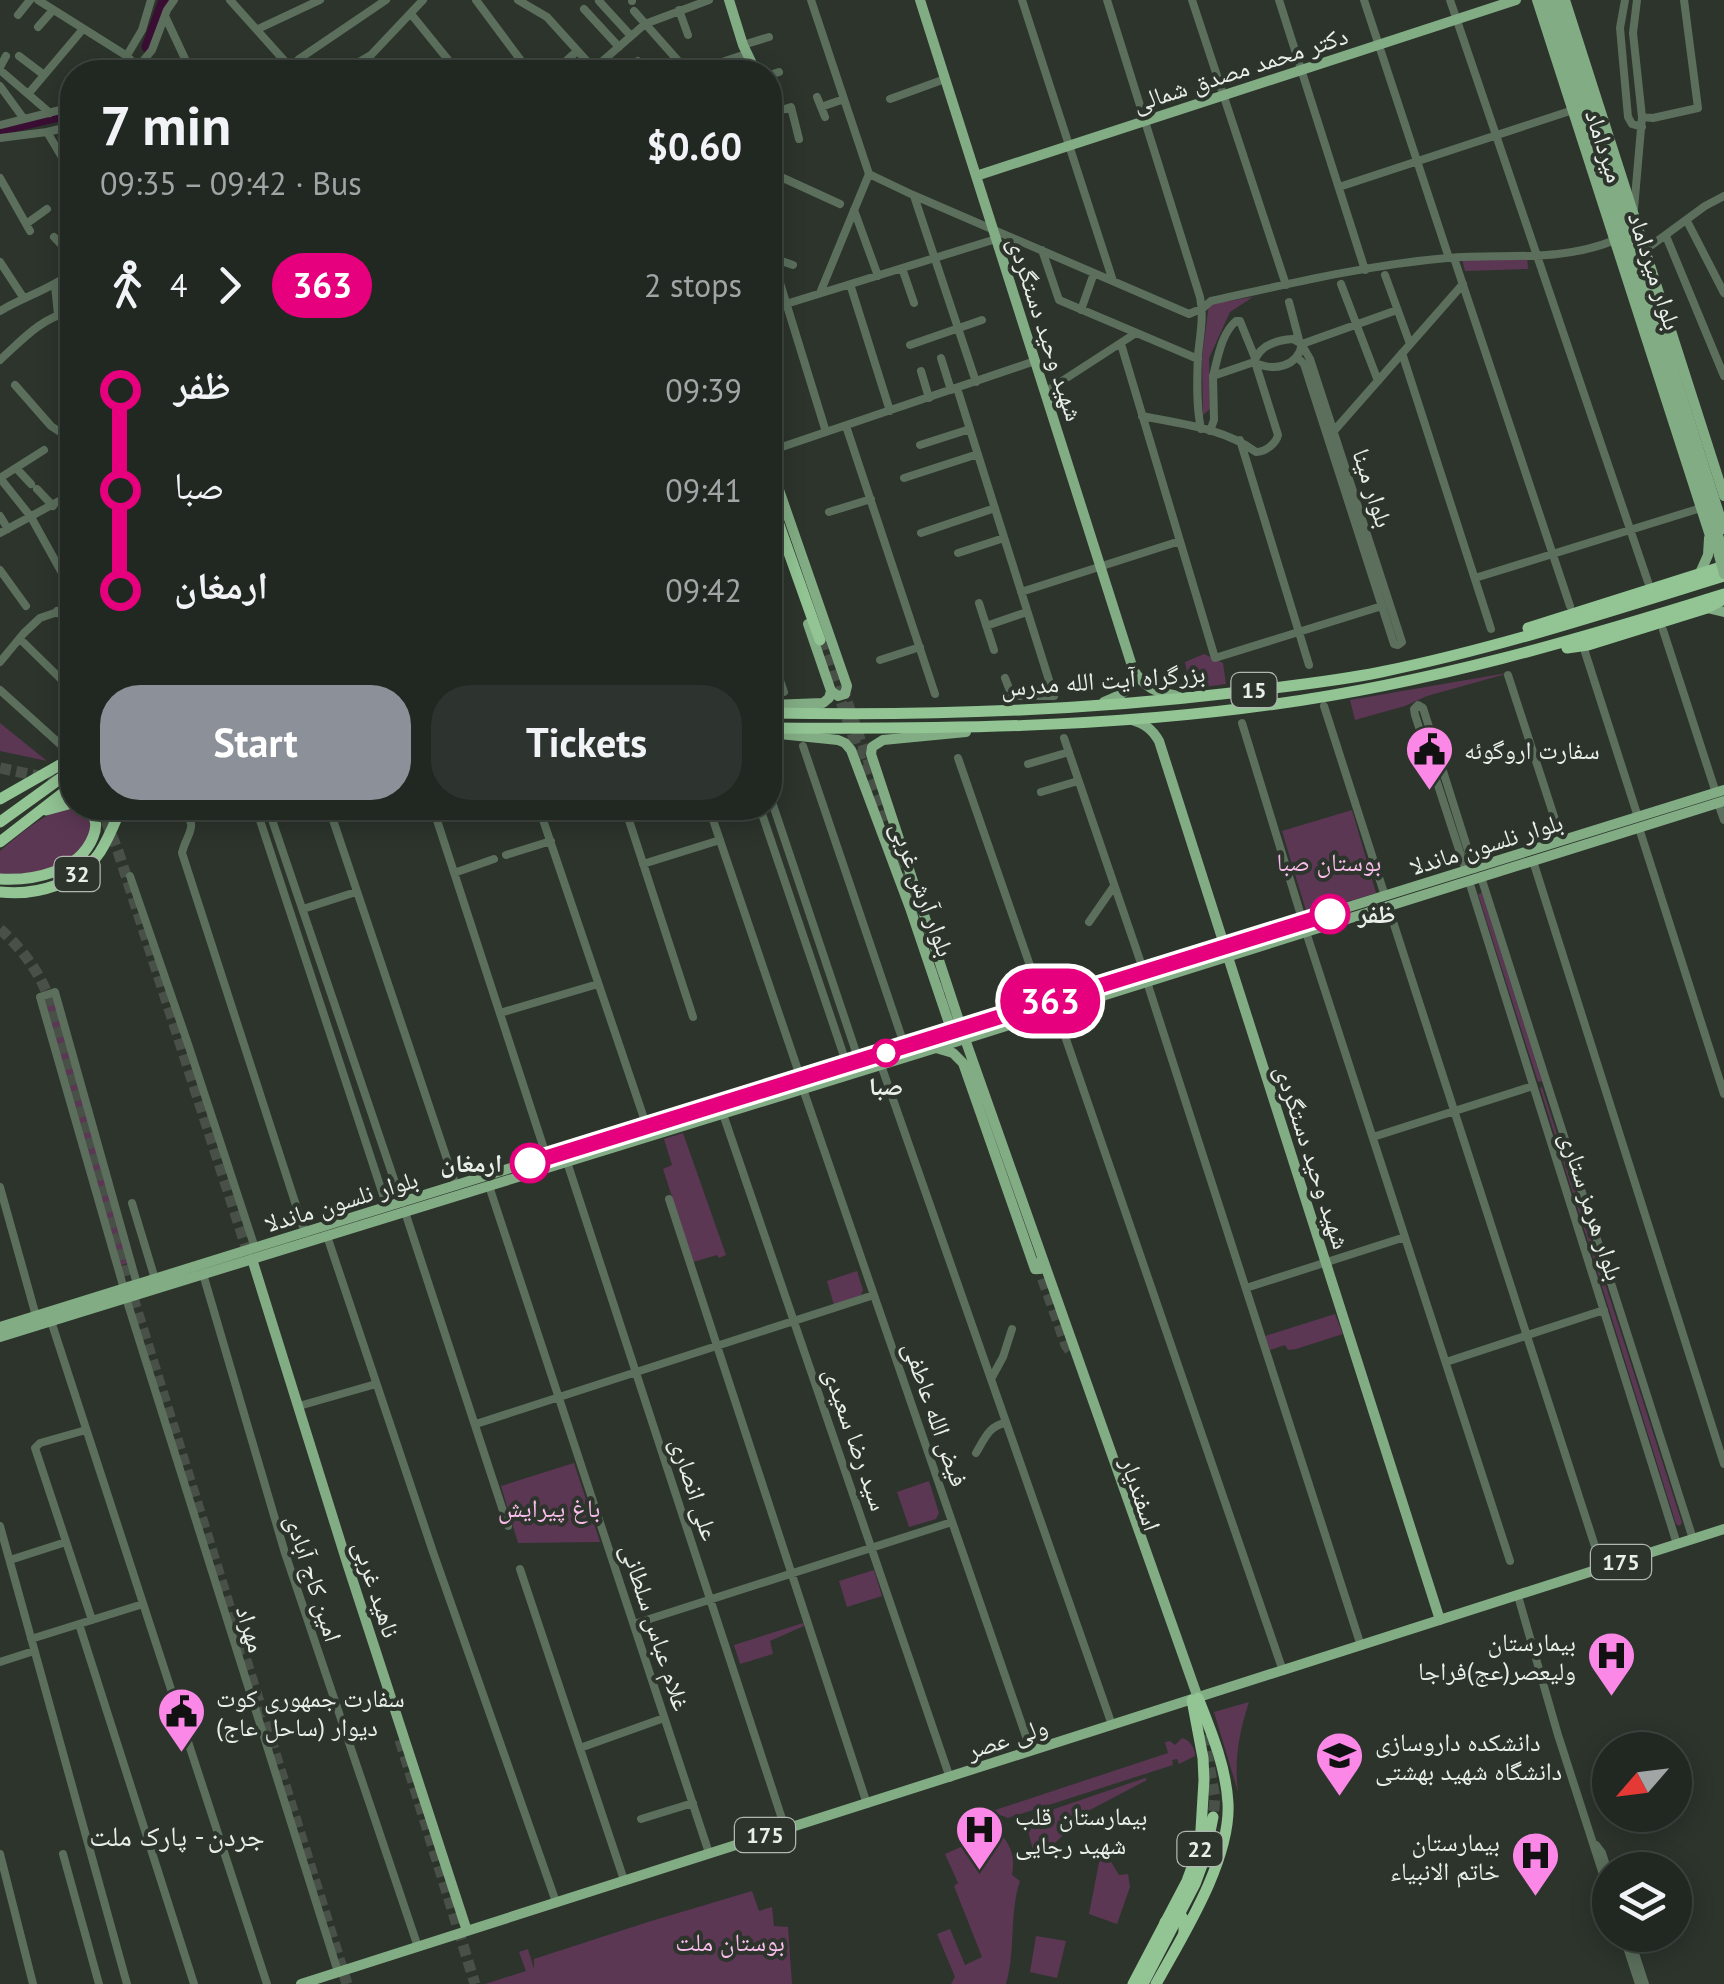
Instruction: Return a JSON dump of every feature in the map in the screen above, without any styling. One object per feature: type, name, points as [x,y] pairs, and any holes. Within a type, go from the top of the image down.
[{"type":"highway","points":[[782,531],[824,640]]},
{"type":"highway","points":[[1473,651],[1504,636],[1724,566]]},
{"type":"highway","name":"بزرگراه آیت الله مدرس","points":[[782,713],[1096,705],[1335,680],[1473,651],[1724,575]]},
{"type":"highway","points":[[1542,649],[1588,645],[1707,608],[1724,596]]},
{"type":"highway","name":"بزرگراه آیت الله مدرس","points":[[782,730],[1002,727],[1132,720],[1277,704],[1385,686],[1542,649],[1724,596]]},
{"type":"highway","points":[[2,797],[60,765]]},
{"type":"highway","points":[[0,822],[60,779]]},
{"type":"highway","points":[[0,842],[60,795]]},
{"type":"highway","points":[[25,821],[60,806]]},
{"type":"highway","name":"32","points":[[0,879],[34,878],[73,862],[91,843],[95,820]]},
{"type":"highway","name":"32","points":[[0,892],[16,894],[57,886],[86,869],[106,842],[116,820]]},
{"type":"highway","name":"22","points":[[1133,1984],[1192,1872],[1202,1838],[1202,1758],[1194,1694]]},
{"type":"highway","name":"22","points":[[1156,1984],[1210,1880],[1228,1822],[1222,1767],[1194,1694]]},
{"type":"highway","points":[[1143,1984],[1195,1884],[1214,1817]]},
{"type":"highway","points":[[1166,1922],[1178,1913],[1184,1920],[1184,1932]]},
{"type":"main road","points":[[726,0],[745,60]]},
{"type":"main road","name":"شهید وحید دستگردی","points":[[920,0],[1133,670]]},
{"type":"main road","name":"دکتر محمد مصدق شمالی","points":[[976,176],[1516,0]]},
{"type":"main road","name":"میرداماد","points":[[1537,0],[1708,532]]},
{"type":"main road","name":"بلوار میرداماد","points":[[1546,0],[1720,522],[1724,552]]},
{"type":"main road","name":"بلوار میرداماد","points":[[1555,0],[1668,366]]},
{"type":"main road","name":"میرداماد","points":[[1565,0],[1724,496]]},
{"type":"main road","points":[[1576,65],[1579,44]]},
{"type":"main road","points":[[743,50],[749,60]]},
{"type":"main road","points":[[1573,112],[1596,152]]},
{"type":"main road","points":[[1682,448],[1687,452],[1698,448],[1704,433]]},
{"type":"main road","points":[[1689,472],[1700,461],[1714,466]]},
{"type":"main road","points":[[782,497],[847,686],[842,696],[831,692],[782,541]]},
{"type":"main road","points":[[1720,522],[1724,575]]},
{"type":"main road","points":[[1708,532],[1715,548],[1724,552]]},
{"type":"main road","points":[[1700,573],[1708,555],[1708,532]]},
{"type":"main road","points":[[807,566],[824,640]]},
{"type":"main road","points":[[1707,608],[1724,612]]},
{"type":"main road","points":[[1133,670],[1149,689],[1189,698]]},
{"type":"main road","points":[[1096,705],[1126,692],[1133,670]]},
{"type":"main road","points":[[782,705],[822,703],[831,692]]},
{"type":"main road","name":"شهید وحید دستگردی","points":[[1132,720],[1153,731],[1159,742],[1440,1620]]},
{"type":"main road","points":[[871,754],[872,747],[883,740],[1002,727]]},
{"type":"main road","points":[[782,732],[838,740],[845,743],[855,758]]},
{"type":"main road","points":[[855,758],[859,747],[866,747],[871,754]]},
{"type":"main road","name":"بلوار آرش غربی","points":[[871,754],[957,1013],[960,1034]]},
{"type":"main road","name":"بلوار آرش غربی","points":[[855,758],[960,1034]]},
{"type":"main road","name":"بلوار نلسون ماندلا","points":[[0,1327],[203,1274],[305,1232],[387,1207],[403,1207],[490,1186],[802,1084],[935,1048],[978,1024],[1226,952],[1562,841],[1721,797]]},
{"type":"main road","name":"بلوار نلسون ماندلا","points":[[1470,870],[1533,860],[1638,822]]},
{"type":"main road","name":"بلوار آرش غربی","points":[[920,914],[952,1000]]},
{"type":"main road","name":"بلوار نلسون ماندلا","points":[[0,1336],[125,1293],[137,1284],[327,1236],[456,1186],[547,1158],[723,1114],[853,1063],[1056,1010],[1145,977]]},
{"type":"main road","points":[[957,1013],[978,1024]]},
{"type":"main road","name":"اسفندیار","points":[[960,1034],[1062,1312],[1194,1694]]},
{"type":"main road","name":"اسفندیار","points":[[935,1048],[953,1053],[963,1063],[1035,1269],[1040,1269],[1042,1257]]},
{"type":"main road","name":"ناهید غربی","points":[[254,1253],[348,1566],[468,1931]]},
{"type":"main road","name":"ولی عصر","points":[[301,1984],[1031,1752],[1194,1694],[1283,1671],[1724,1529]]},
{"type":"street","points":[[18,14],[30,0]]},
{"type":"street","points":[[38,0],[129,60]]},
{"type":"street","points":[[145,60],[174,0]]},
{"type":"street","points":[[230,0],[281,60]]},
{"type":"street","points":[[290,0],[296,13]]},
{"type":"street","points":[[258,29],[320,0]]},
{"type":"street","points":[[302,60],[386,0]]},
{"type":"street","points":[[367,60],[423,0]]},
{"type":"street","points":[[476,0],[520,60]]},
{"type":"street","points":[[518,0],[543,14],[584,60]]},
{"type":"street","points":[[604,60],[645,24],[683,6],[709,0]]},
{"type":"street","points":[[811,0],[869,174],[820,293]]},
{"type":"street","points":[[1022,0],[1113,281]]},
{"type":"street","points":[[1107,0],[1203,308],[1198,359],[1199,418],[1206,430]]},
{"type":"street","points":[[1192,0],[1286,285]]},
{"type":"street","points":[[1278,0],[1365,270]]},
{"type":"street","points":[[1364,0],[1570,606]]},
{"type":"street","points":[[1450,0],[1648,582]]},
{"type":"street","points":[[1625,0],[1620,28],[1628,117],[1632,124],[1642,127]]},
{"type":"street","points":[[1634,214],[1642,127],[1634,40],[1637,0]]},
{"type":"street","points":[[1642,117],[1698,108],[1684,0]]},
{"type":"street","points":[[123,60],[142,30],[147,2]]},
{"type":"street","points":[[599,2],[631,36]]},
{"type":"street","points":[[632,4],[676,60],[686,50]]},
{"type":"street","points":[[683,6],[688,35]]},
{"type":"street","points":[[584,9],[619,48]]},
{"type":"street","points":[[38,27],[53,10]]},
{"type":"street","points":[[411,14],[447,58],[444,60]]},
{"type":"street","points":[[165,16],[186,60]]},
{"type":"street","points":[[29,94],[84,29]]},
{"type":"street","points":[[724,60],[768,36]]},
{"type":"street","points":[[567,60],[577,51]]},
{"type":"street","points":[[6,56],[0,68],[50,113]]},
{"type":"street","points":[[20,56],[44,74]]},
{"type":"street","points":[[10,77],[0,85],[24,118]]},
{"type":"street","points":[[890,100],[946,79]]},
{"type":"street","points":[[824,118],[819,102],[844,99]]},
{"type":"street","points":[[782,110],[791,107],[800,139]]},
{"type":"street","points":[[0,125],[60,110]]},
{"type":"street","points":[[1339,187],[1573,112]]},
{"type":"street","points":[[0,138],[60,129]]},
{"type":"street","points":[[47,132],[60,154]]},
{"type":"street","points":[[869,174],[995,235],[1042,250],[1189,314],[1210,301],[1365,270],[1452,258],[1582,252],[1614,240]]},
{"type":"street","points":[[782,177],[840,204]]},
{"type":"street","points":[[0,178],[28,228],[47,209]]},
{"type":"street","points":[[913,195],[976,382]]},
{"type":"street","points":[[1645,250],[1724,196]]},
{"type":"street","points":[[854,210],[878,276]]},
{"type":"street","points":[[1687,221],[1724,293]]},
{"type":"street","points":[[786,304],[995,235]]},
{"type":"street","points":[[1666,236],[1724,376]]},
{"type":"street","points":[[54,237],[60,243]]},
{"type":"street","points":[[1042,250],[1058,300],[1198,359]]},
{"type":"street","points":[[782,261],[793,265]]},
{"type":"street","points":[[0,262],[23,297]]},
{"type":"street","points":[[902,268],[914,303]]},
{"type":"street","points":[[1081,310],[1094,273]]},
{"type":"street","points":[[1385,275],[1410,344]]},
{"type":"street","points":[[0,311],[60,282]]},
{"type":"street","points":[[850,284],[890,411]]},
{"type":"street","points":[[1342,284],[1378,381]]},
{"type":"street","points":[[1333,432],[1463,284]]},
{"type":"street","points":[[0,360],[39,324],[58,314],[55,286]]},
{"type":"street","points":[[782,291],[826,432]]},
{"type":"street","name":"بلوار مینا","points":[[1288,302],[1310,359],[1398,643],[1382,606],[1304,364],[1297,357]]},
{"type":"street","points":[[1255,362],[1262,349],[1272,342],[1301,344],[1397,310]]},
{"type":"street","points":[[910,344],[982,320]]},
{"type":"street","points":[[1142,416],[1240,440],[1259,453],[1277,438],[1240,322],[1230,326],[1218,354],[1213,376],[1214,420],[1206,430]]},
{"type":"street","points":[[1045,392],[1136,333]]},
{"type":"street","points":[[1121,344],[1215,658],[1382,606]]},
{"type":"street","points":[[1213,376],[1255,362],[1280,367],[1297,357],[1301,344]]},
{"type":"street","points":[[1402,354],[1491,630]]},
{"type":"street","points":[[941,358],[970,429],[1054,696],[1012,696],[1005,678]]},
{"type":"street","points":[[782,448],[1035,361]]},
{"type":"street","points":[[921,371],[929,398]]},
{"type":"street","points":[[14,385],[51,426],[60,429]]},
{"type":"street","points":[[846,426],[935,694]]},
{"type":"street","points":[[920,444],[970,429]]},
{"type":"street","points":[[1240,440],[1309,665]]},
{"type":"street","points":[[44,450],[1,482],[31,517],[60,569]]},
{"type":"street","points":[[904,478],[978,454]]},
{"type":"street","points":[[17,469],[53,506]]},
{"type":"street","points":[[829,512],[871,499]]},
{"type":"street","points":[[0,516],[4,531],[60,502]]},
{"type":"street","points":[[921,533],[995,508]]},
{"type":"street","points":[[1474,578],[1700,508]]},
{"type":"street","points":[[958,553],[1004,538]]},
{"type":"street","points":[[1021,592],[1180,541]]},
{"type":"street","points":[[0,570],[26,606]]},
{"type":"street","points":[[978,603],[994,650]]},
{"type":"street","points":[[986,626],[1027,612]]},
{"type":"street","points":[[0,662],[40,618],[60,613]]},
{"type":"street","points":[[1663,630],[1721,797],[1724,820]]},
{"type":"street","points":[[20,639],[60,678]]},
{"type":"street","points":[[880,660],[920,647]]},
{"type":"street","points":[[1585,652],[1724,1094]]},
{"type":"street","points":[[1508,675],[1562,841]]},
{"type":"street","points":[[782,686],[784,692]]},
{"type":"street","points":[[0,690],[60,744]]},
{"type":"street","points":[[1418,705],[1423,708],[1470,870],[1415,715],[1418,705]]},
{"type":"street","points":[[1324,706],[1602,1568]]},
{"type":"street","points":[[1242,723],[1510,1561]]},
{"type":"street","points":[[1064,738],[1361,1646]]},
{"type":"street","points":[[803,746],[905,1047]]},
{"type":"street","points":[[1028,764],[1069,752]]},
{"type":"street","points":[[958,758],[1043,1004]]},
{"type":"street","points":[[1041,792],[1078,781]]},
{"type":"street","points":[[191,820],[182,854],[305,1232]]},
{"type":"street","points":[[260,820],[387,1207]]},
{"type":"street","points":[[272,820],[508,1526]]},
{"type":"street","points":[[333,820],[456,1186]]},
{"type":"street","points":[[437,820],[547,1158]]},
{"type":"street","points":[[543,820],[648,1132]]},
{"type":"street","points":[[628,820],[694,1017]]},
{"type":"street","name":"فیض الله عاطفی","points":[[714,820],[1031,1752]]},
{"type":"street","points":[[764,820],[816,974],[853,1063]]},
{"type":"street","points":[[778,820],[828,970],[853,1063]]},
{"type":"street","points":[[771,840],[783,836]]},
{"type":"street","points":[[643,864],[720,840]]},
{"type":"street","points":[[506,855],[550,841]]},
{"type":"street","points":[[273,862],[286,858]]},
{"type":"street","points":[[454,873],[494,859]]},
{"type":"street","points":[[1533,860],[1724,1464]]},
{"type":"street","name":"بلوار هرمز ستاری","points":[[1470,870],[1486,891],[1692,1539]]},
{"type":"street","name":"بلوار هرمز ستاری","points":[[1470,870],[1473,894],[1677,1544]]},
{"type":"street","points":[[130,876],[254,1253]]},
{"type":"street","points":[[1089,922],[1114,886]]},
{"type":"street","points":[[1473,894],[1486,891]]},
{"type":"street","points":[[292,920],[356,892]]},
{"type":"street","points":[[796,912],[808,909]]},
{"type":"street","points":[[816,974],[828,970]]},
{"type":"street","points":[[500,1013],[598,984]]},
{"type":"street","name":"مهراد","points":[[75,1062],[55,992],[40,996],[125,1293],[338,1972]]},
{"type":"street","points":[[318,999],[332,995]]},
{"type":"street","points":[[1056,1010],[1283,1671]]},
{"type":"street","points":[[60,1066],[75,1062],[137,1284]]},
{"type":"street","points":[[881,1065],[1112,1725]]},
{"type":"street","points":[[1373,1137],[1534,1086]]},
{"type":"street","points":[[355,1110],[369,1106]]},
{"type":"street","name":"سید رضا سعیدی","points":[[723,1114],[950,1778]]},
{"type":"street","points":[[80,1136],[94,1132]]},
{"type":"street","name":"علی انصاری","points":[[567,1162],[785,1828]]},
{"type":"street","points":[[0,1186],[36,1316]]},
{"type":"street","name":"غلام عباس سلطانی","points":[[490,1186],[709,1853]]},
{"type":"street","points":[[670,1199],[867,1804]]},
{"type":"street","points":[[100,1206],[114,1202]]},
{"type":"street","points":[[132,1203],[155,1279]]},
{"type":"street","points":[[327,1236],[556,1902]]},
{"type":"street","points":[[1246,1288],[1405,1238]]},
{"type":"street","name":"امین کاج آبادی","points":[[203,1274],[285,1553],[418,1947]]},
{"type":"street","points":[[476,1424],[874,1295]]},
{"type":"street","points":[[1446,1362],[1604,1310]]},
{"type":"street","points":[[50,1321],[267,1984]]},
{"type":"street","points":[[991,1379],[1012,1329]]},
{"type":"street","points":[[299,1406],[376,1384]]},
{"type":"street","points":[[976,1453],[994,1426],[1006,1423]]},
{"type":"street","points":[[86,1430],[36,1446],[92,1620]]},
{"type":"street","points":[[634,1624],[952,1522]]},
{"type":"street","points":[[1672,1528],[1688,1523]]},
{"type":"street","points":[[0,1526],[126,1984]]},
{"type":"street","points":[[10,1560],[66,1542]]},
{"type":"street","points":[[520,1569],[624,1880]]},
{"type":"street","points":[[1518,1596],[1595,1852]]},
{"type":"street","points":[[31,1640],[143,1604]]},
{"type":"street","points":[[79,1624],[194,1984]]},
{"type":"street","points":[[0,1662],[34,1650]]},
{"type":"street","points":[[580,1748],[664,1718]]},
{"type":"street","points":[[642,1819],[692,1804]]},
{"type":"street","points":[[1591,1839],[1601,1852]]},
{"type":"street","points":[[0,1854],[34,1984]]},
{"type":"street","points":[[63,1854],[100,1984]]},
{"type":"street","points":[[1632,1952],[1642,1984]]},
{"type":"green space","points":[[1527,256],[1528,269],[1465,271],[1462,259]]},
{"type":"green space","points":[[1253,297],[1230,312],[1209,358],[1210,409],[1203,415],[1202,358],[1209,304]]},
{"type":"green space","points":[[1204,654],[1223,663],[1226,684],[1190,689],[1185,662]]},
{"type":"green space","points":[[1513,672],[1355,720],[1350,700]]},
{"type":"green space","points":[[0,723],[47,761],[0,751]]},
{"type":"green space","points":[[60,810],[60,820],[90,820],[89,840],[71,859],[44,872],[0,875],[0,851]]},
{"type":"green space","name":"بوستان صبا","points":[[1352,810],[1376,893],[1307,914],[1282,831]]},
{"type":"green space","points":[[1482,893],[1542,1081],[1538,1082],[1478,894]]},
{"type":"green space","points":[[54,999],[128,1263],[119,1266],[45,1001]]},
{"type":"green space","points":[[1542,1087],[1682,1523],[1679,1526],[1676,1524]]},
{"type":"green space","points":[[683,1133],[726,1255],[719,1258],[717,1255],[693,1262],[663,1169],[672,1165],[664,1139]]},
{"type":"green space","points":[[857,1271],[861,1295],[834,1305],[827,1281]]},
{"type":"green space","points":[[1335,1314],[1343,1334],[1296,1349],[1288,1350],[1285,1345],[1270,1350],[1265,1336]]},
{"type":"green space","name":"باغ پیرایش","points":[[574,1463],[600,1542],[518,1543],[501,1486]]},
{"type":"green space","points":[[929,1481],[939,1513],[936,1519],[909,1527],[897,1492]]},
{"type":"green space","points":[[874,1570],[882,1596],[847,1607],[839,1581]]},
{"type":"green space","points":[[803,1623],[804,1626],[770,1641],[773,1654],[740,1664],[734,1645]]},
{"type":"green space","points":[[1249,1702],[1238,1746],[1238,1792],[1214,1712]]},
{"type":"green space","points":[[1182,1738],[1192,1745],[1195,1756],[1179,1764],[1177,1759],[1172,1760],[1173,1765],[1008,1818],[1000,1815],[965,1827],[963,1822],[1168,1753],[1165,1742],[1175,1745]]},
{"type":"green space","points":[[1145,1778],[1086,1812],[1036,1862],[1025,1819]]},
{"type":"green space","points":[[990,1834],[1001,1834],[1008,1844],[1013,1858],[1012,1875],[1020,1881],[1006,1984],[951,1984],[955,1977],[937,1934],[950,1929],[965,1965],[982,1957],[945,1854]]},
{"type":"green space","points":[[1102,1847],[1119,1875],[1128,1874],[1130,1887],[1117,1924],[1089,1914]]},
{"type":"green space","name":"بوستان ملت","points":[[752,1891],[759,1911],[772,1907],[774,1926],[788,1927],[792,1984],[485,1984],[526,1971],[519,1952],[528,1949],[534,1969],[534,1959]]},
{"type":"green space","points":[[1036,1936],[1066,1941],[1057,1978],[1030,1972]]},
{"type":"waterway","points":[[147,47],[164,0]]},
{"type":"waterway","points":[[0,130],[60,116]]},
{"type":"tunnel","points":[[820,640],[958,1032]]},
{"type":"tunnel","points":[[843,688],[870,767]]},
{"type":"tunnel","points":[[0,768],[60,784]]},
{"type":"tunnel","points":[[105,820],[250,1259]]},
{"type":"tunnel","points":[[0,929],[31,964],[52,1005],[134,1301],[347,1984]]},
{"type":"tunnel","points":[[1037,1263],[1073,1355]]},
{"type":"tunnel","points":[[1201,1719],[1215,1798],[1213,1817]]},
{"type":"tunnel","points":[[400,1740],[475,1984]]},
{"type":"bus line","name":"363","points":[[530,1163],[1330,914]]},
{"type":"place","name":"سفارت اروگوئه","points":[[1429,792]]},
{"type":"place","name":"ظفر","points":[[1330,914]]},
{"type":"place","name":"صبا","points":[[886,1053]]},
{"type":"place","name":"ارمغان","points":[[530,1163]]},
{"type":"place","name":"بیمارستان ولیعصر(عج)فراجا","points":[[1611,1698]]},
{"type":"place","name":"سفارت جمهوری کوت دیوار (ساحل عاج)","points":[[181,1754]]},
{"type":"place","name":"دانشکده داروسازی دانشگاه شهید بهشتی","points":[[1340,1798]]},
{"type":"place","name":"بیمارستان قلب شهید رجایی","points":[[980,1872]]},
{"type":"place","name":"بیمارستان خاتم الانبیاء","points":[[1535,1898]]},
{"type":"district","name":"جردن - پارک ملت","points":[[177,1835]]}]
